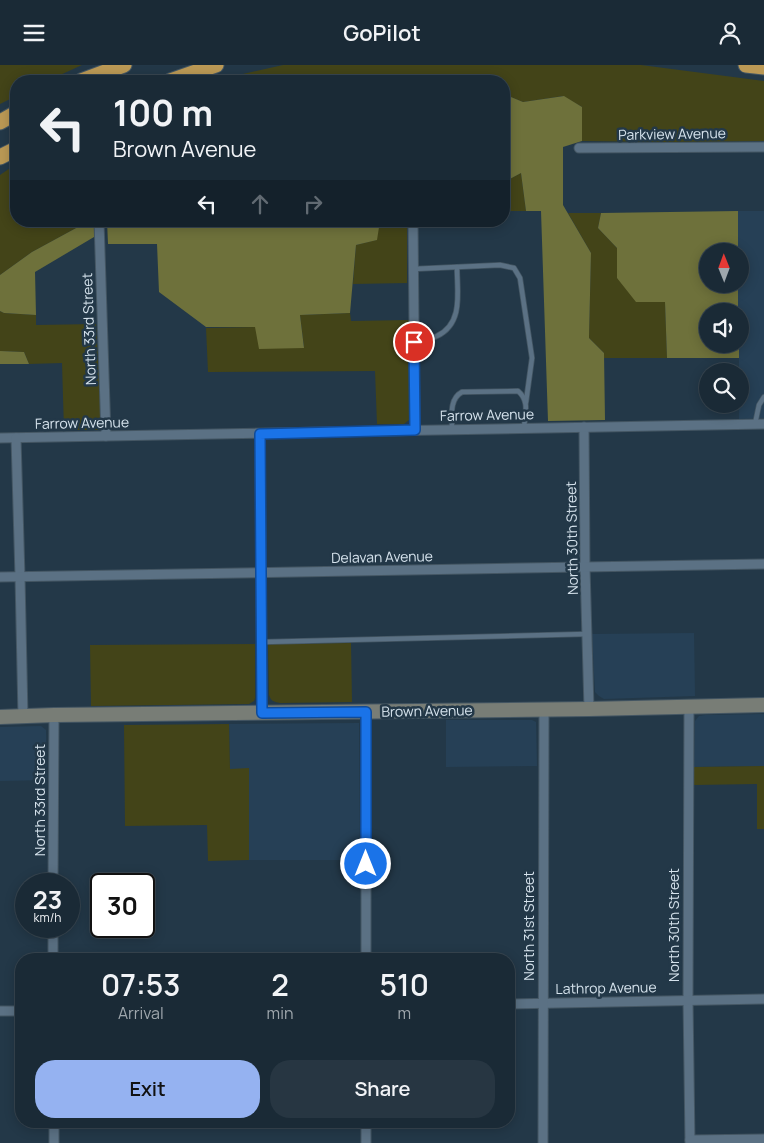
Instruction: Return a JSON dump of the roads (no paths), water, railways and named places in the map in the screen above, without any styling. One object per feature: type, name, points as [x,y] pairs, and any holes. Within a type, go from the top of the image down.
[{"type":"highway","points":[[97,75],[124,65]]},
{"type":"highway","points":[[187,75],[216,65]]},
{"type":"highway","points":[[746,65],[764,67]]},
{"type":"main road","name":"Brown Avenue","points":[[0,717],[764,705]]},
{"type":"street","name":"Parkview Avenue","points":[[579,148],[764,147]]},
{"type":"street","name":"North 33rd Street","points":[[99,227],[106,436]]},
{"type":"street","points":[[412,227],[415,430]]},
{"type":"street","name":"Farrow Avenue","points":[[0,438],[759,424]]},
{"type":"street","name":"North 30th Street","points":[[584,427],[589,709]]},
{"type":"street","points":[[260,434],[262,713]]},
{"type":"street","points":[[16,438],[22,717]]},
{"type":"street","name":"Delavan Avenue","points":[[0,577],[764,564]]},
{"type":"street","name":"North 30th Street","points":[[689,707],[688,1000],[690,1142]]},
{"type":"street","name":"North 31st Street","points":[[543,1143],[544,709]]},
{"type":"street","points":[[366,712],[366,953]]},
{"type":"street","name":"North 33rd Street","points":[[53,873],[54,715]]},
{"type":"street","points":[[53,938],[53,953]]},
{"type":"street","name":"Lathrop Avenue","points":[[515,1004],[764,999]]},
{"type":"street","points":[[0,1011],[15,1011]]},
{"type":"street","points":[[54,1128],[54,1143]]},
{"type":"street","points":[[366,1128],[366,1143]]},
{"type":"street","points":[[690,1142],[764,1139]]},
{"type":"lane","points":[[413,269],[500,265],[514,268],[520,277],[532,358],[524,428]]},
{"type":"lane","points":[[414,342],[437,337],[450,327],[455,319],[457,309],[457,267]]},
{"type":"lane","points":[[452,429],[453,401],[456,395],[462,391],[518,391],[524,396],[526,402]]},
{"type":"lane","points":[[759,424],[759,405],[764,397]]},
{"type":"lane","points":[[262,641],[587,635]]}]
